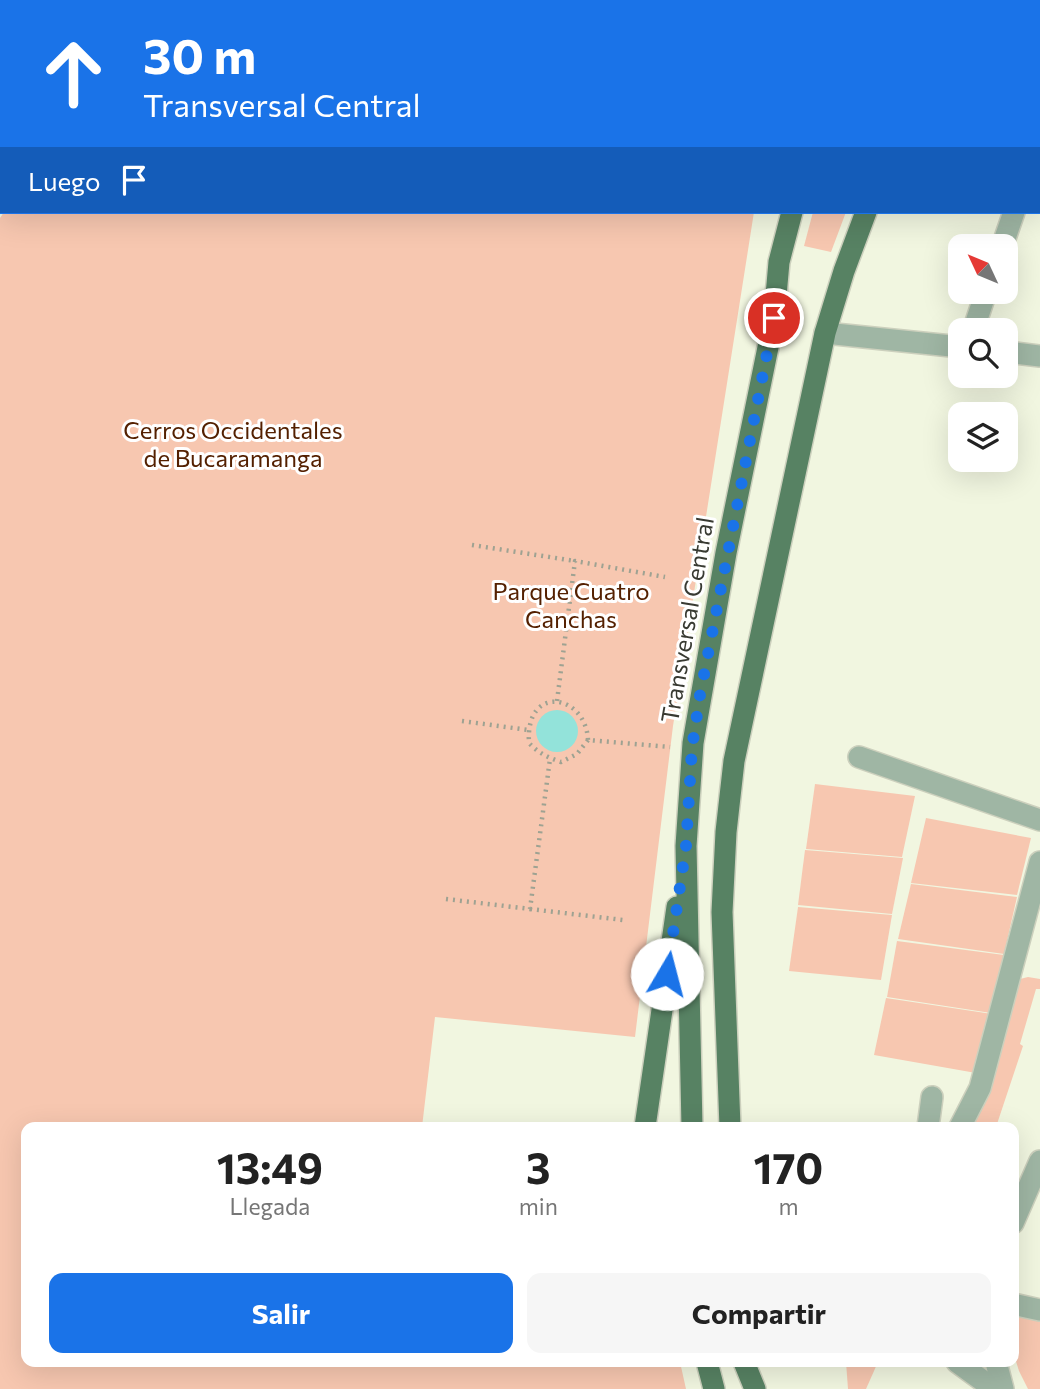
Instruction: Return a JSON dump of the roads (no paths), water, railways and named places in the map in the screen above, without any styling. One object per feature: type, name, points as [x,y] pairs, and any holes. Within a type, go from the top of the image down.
[{"type":"main road","name":"Transversal Central","points":[[692,1122],[686,846],[692,748],[726,553],[774,318],[779,262],[791,214]]},
{"type":"main road","points":[[730,1122],[722,912],[726,832],[733,770],[748,688],[825,332],[865,214]]},
{"type":"main road","points":[[646,1122],[686,846]]},
{"type":"main road","points":[[708,1367],[714,1389]]},
{"type":"main road","points":[[746,1367],[755,1389]]},
{"type":"street","points":[[1006,234],[1013,214]]},
{"type":"street","points":[[825,332],[948,346]]},
{"type":"street","points":[[1018,353],[1040,356]]},
{"type":"street","points":[[859,757],[1040,820]]},
{"type":"street","points":[[963,1122],[981,1088],[1040,862]]},
{"type":"street","points":[[929,1122],[932,1097]]},
{"type":"street","points":[[1019,1209],[1040,1161]]},
{"type":"street","points":[[1019,1305],[1040,1310]]},
{"type":"street","points":[[964,1367],[994,1389]]},
{"type":"street","points":[[997,1367],[1003,1389]]},
{"type":"water","points":[[557,710],[572,716],[578,731],[572,746],[557,752],[542,746],[536,731],[542,716]]},
{"type":"park label","name":"Cerros Occidentales de Bucaramanga","points":[[233,445]]},
{"type":"park label","name":"Parque Cuatro Canchas","points":[[571,606]]}]
